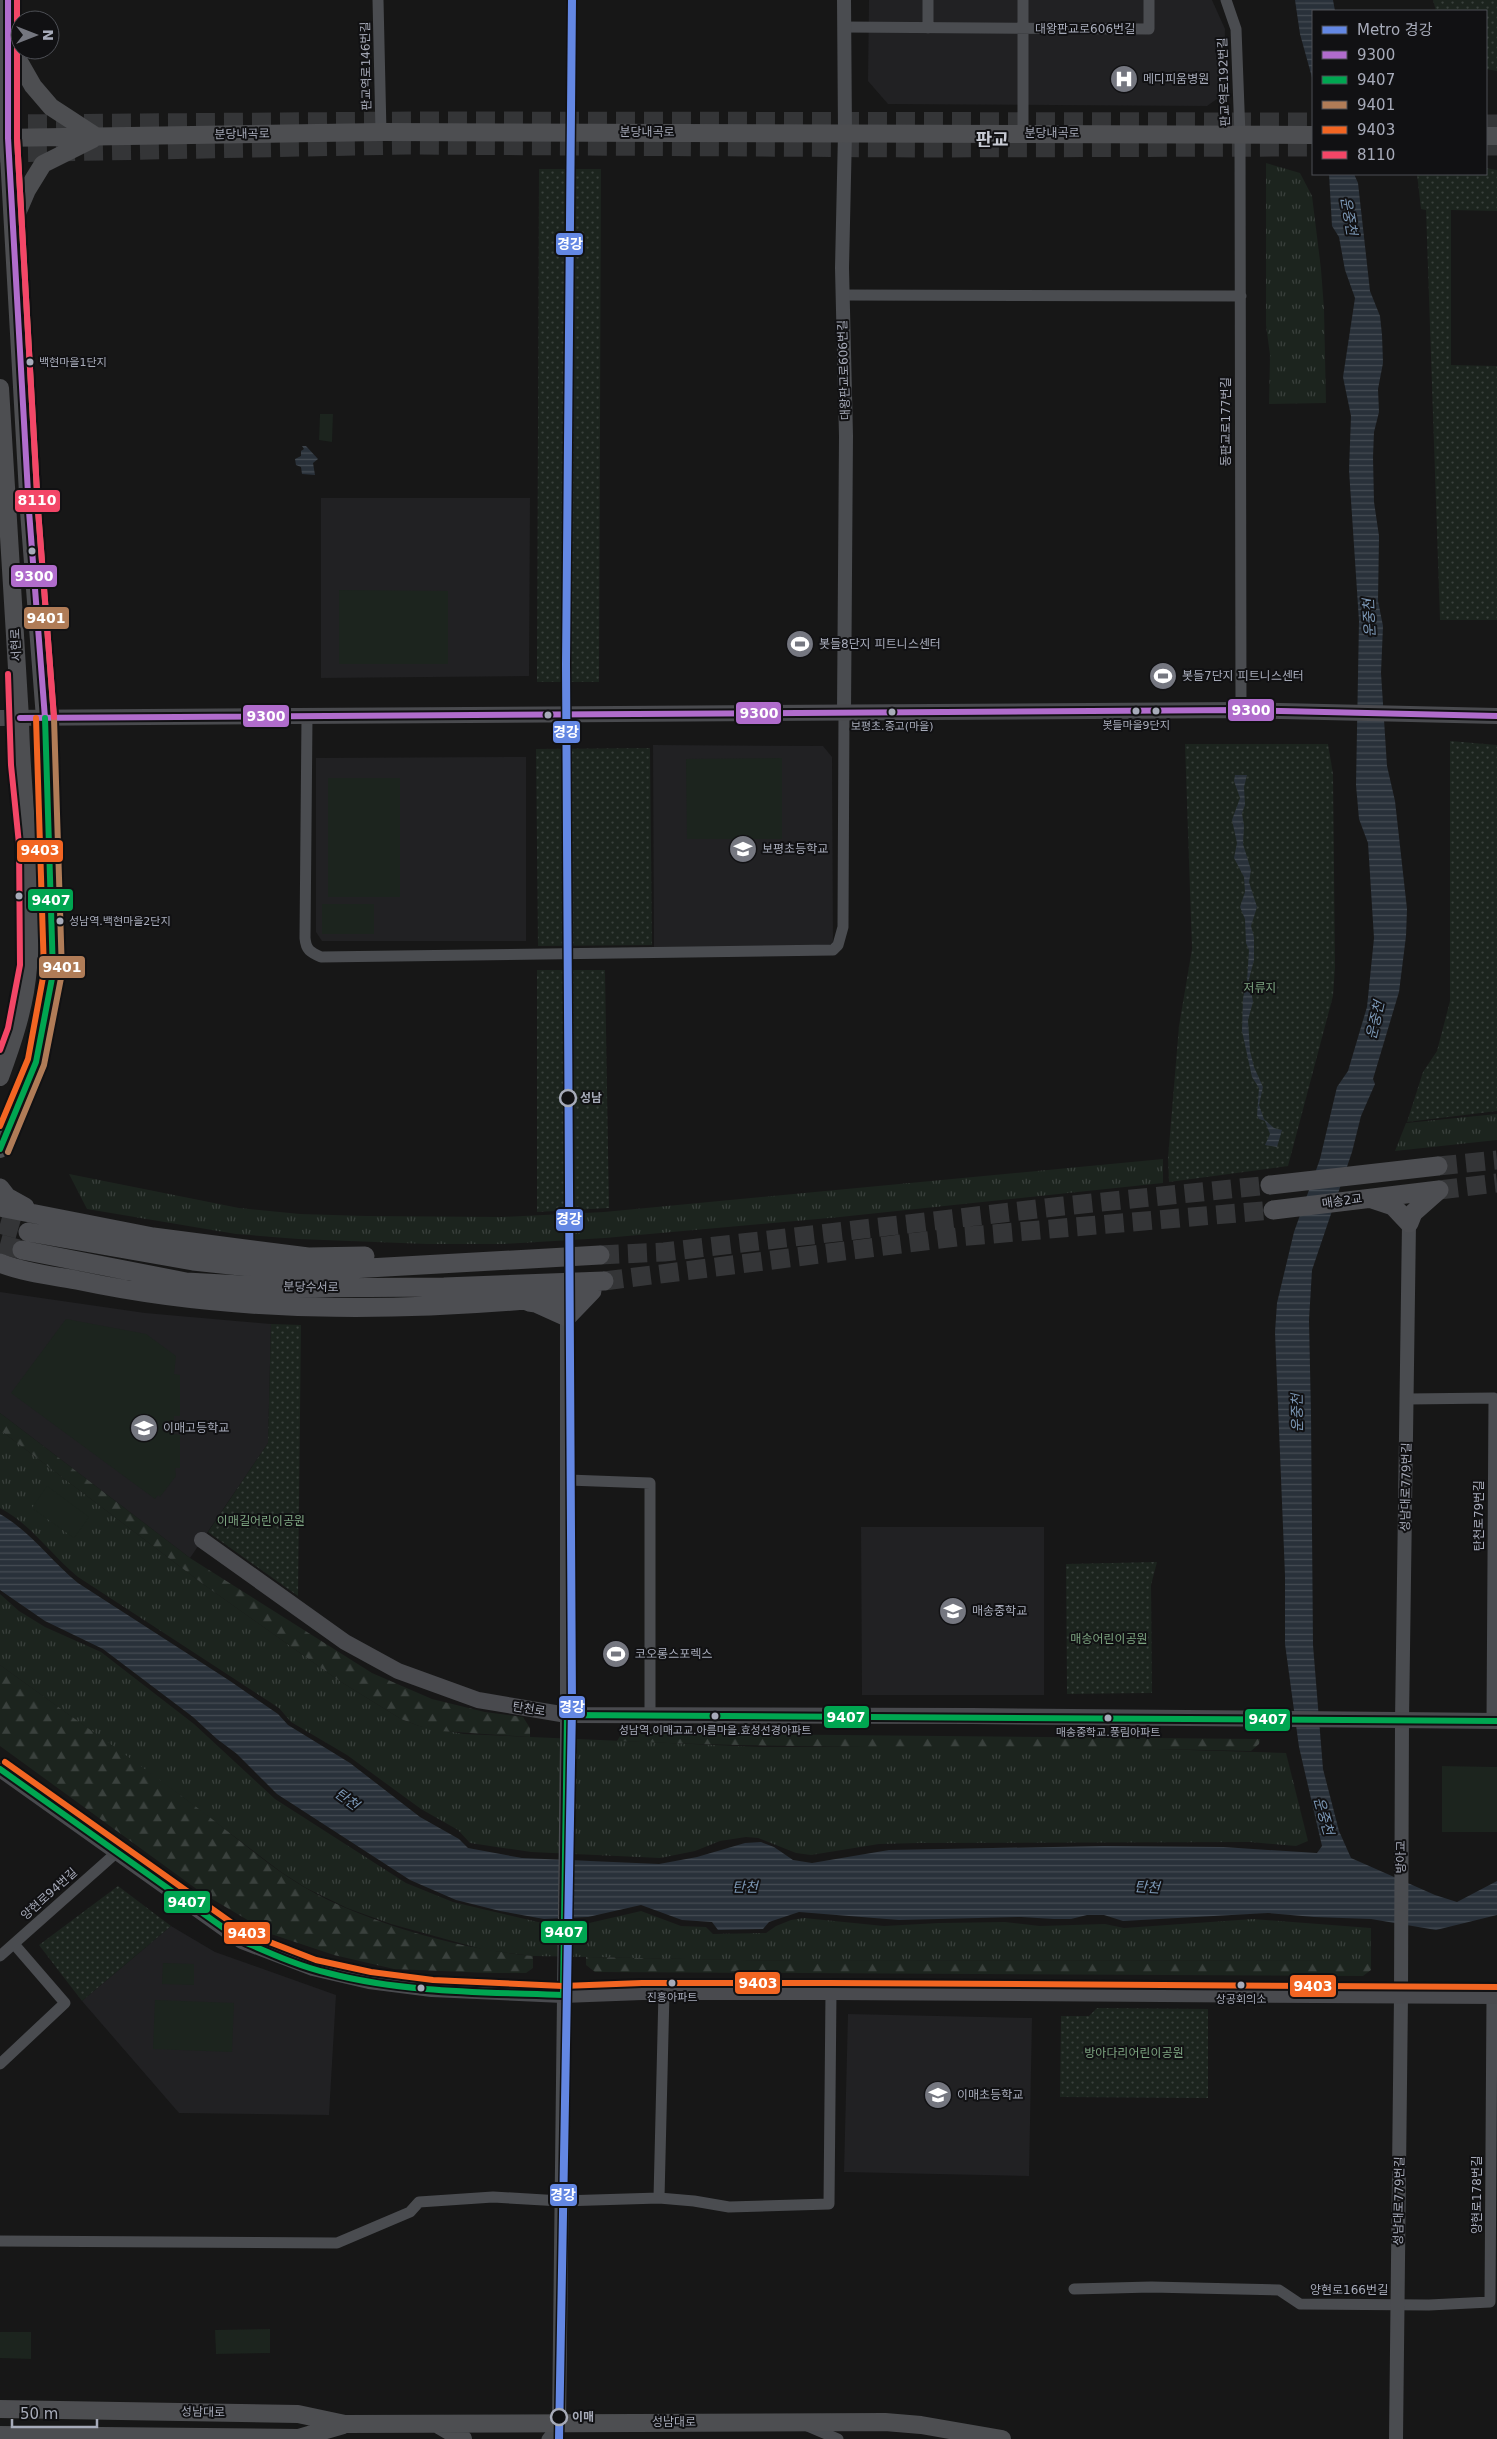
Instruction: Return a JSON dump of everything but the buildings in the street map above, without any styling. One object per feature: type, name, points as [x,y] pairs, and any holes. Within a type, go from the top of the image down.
[{"type":"highway","name":"매송2교","points":[[1270,1185],[1438,1166]]},
{"type":"highway","points":[[0,1188],[7,1197],[40,1214]]},
{"type":"highway","points":[[1439,1190],[1425,1200],[1413,1213],[1409,1223],[1397,1200],[1439,1190]]},
{"type":"highway","name":"매송2교","points":[[1278,1210],[1366,1197],[1397,1200]]},
{"type":"highway","points":[[0,1208],[40,1214],[153,1237],[308,1257],[476,1256],[534,1259]]},
{"type":"highway","name":"분당수서로","points":[[28,1232],[192,1261],[298,1272],[600,1256]]},
{"type":"highway","name":"분당수서로","points":[[22,1250],[186,1282],[265,1286],[444,1287],[609,1281],[588,1294]]},
{"type":"highway","points":[[0,1263],[141,1294],[262,1304],[380,1308],[520,1301],[588,1294]]},
{"type":"highway","points":[[520,1301],[536,1303],[567,1317],[588,1294]]},
{"type":"main road","name":"서현로","points":[[0,1149],[36,1062],[53,972],[50,825],[45,718],[29,511],[13,224],[4,138],[8,0]]},
{"type":"main road","points":[[8,44],[33,86],[51,107],[98,137]]},
{"type":"main road","name":"분당내곡로","points":[[4,138],[382,132],[1312,135]]},
{"type":"main road","points":[[13,224],[27,190],[43,164],[98,137]]},
{"type":"main road","name":"서현로","points":[[0,388],[20,718],[20,765],[28,844],[29,966],[16,1030],[0,1078]]},
{"type":"main road","points":[[0,718],[1241,710],[1497,716]]},
{"type":"main road","name":"탄천로","points":[[202,1540],[344,1642],[398,1672],[478,1700],[567,1715],[1402,1721]]},
{"type":"main road","points":[[1402,1721],[1495,1721]]},
{"type":"main road","points":[[0,1769],[242,1941],[338,1976],[400,1986],[563,1995],[664,1992],[830,1992],[1495,1996]]},
{"type":"main road","name":"성남대로","points":[[0,2409],[298,2414],[344,2424],[853,2421],[921,2424],[1002,2439]]},
{"type":"main road","name":"성남대로","points":[[0,2435],[299,2438],[344,2424]]},
{"type":"main road","points":[[436,2424],[463,2439]]},
{"type":"street","name":"판교역로146번길","points":[[378,0],[382,132]]},
{"type":"street","name":"대왕판교로606번길","points":[[844,0],[845,133],[842,295],[846,436],[844,712]]},
{"type":"street","points":[[928,0],[928,28]]},
{"type":"street","name":"대왕판교로606번길","points":[[1023,0],[1023,133]]},
{"type":"street","name":"대왕판교로606번길","points":[[844,28],[1149,28],[1149,0]]},
{"type":"street","name":"판교역로192번길","points":[[1226,0],[1236,29],[1240,134]]},
{"type":"street","name":"동판교로177번길","points":[[1240,134],[1241,710]]},
{"type":"street","points":[[842,295],[1241,296]]},
{"type":"street","points":[[307,717],[306,947],[316,955],[330,957],[833,950],[838,946],[843,927],[844,712]]},
{"type":"street","name":"성남대로779번길","points":[[1402,1750],[1409,1223]]},
{"type":"street","points":[[547,2439],[558,2423],[567,1741],[567,1317]]},
{"type":"street","name":"탄천로79번길","points":[[1408,1399],[1494,1398],[1495,1721]]},
{"type":"street","points":[[568,1480],[650,1483],[650,1715]]},
{"type":"street","name":"방아교","points":[[1401,1963],[1402,1750]]},
{"type":"street","name":"양현로94번길","points":[[0,1956],[116,1853]]},
{"type":"street","points":[[0,2064],[65,2003],[14,1944]]},
{"type":"street","name":"성남대로779번길","points":[[1396,2439],[1401,1963]]},
{"type":"street","points":[[659,2198],[664,1992]]},
{"type":"street","points":[[0,2241],[337,2243],[410,2212],[419,2202],[470,2197],[561,2201],[659,2198],[729,2206],[829,2204],[830,1992]]},
{"type":"street","name":"양현로178번길","points":[[1398,2304],[1490,2302],[1494,2189],[1495,1996]]},
{"type":"street","name":"양현로166번길","points":[[1074,2289],[1151,2287],[1279,2290],[1300,2304],[1398,2304]]},
{"type":"street","points":[[799,2422],[838,2439]]},
{"type":"shaded area","points":[[869,0],[1212,0],[1225,29],[1224,94],[1207,106],[888,104],[868,81]]},
{"type":"shaded area","points":[[321,498],[530,498],[529,676],[321,678]]},
{"type":"shaded area","name":"보평초등학교","points":[[653,745],[823,746],[832,757],[833,942],[827,947],[654,950]]},
{"type":"shaded area","points":[[526,757],[526,941],[322,941],[316,932],[316,758]]},
{"type":"shaded area","name":"이매고등학교","points":[[0,1292],[145,1313],[271,1324],[268,1443],[190,1558],[0,1413]]},
{"type":"shaded area","name":"매송중학교","points":[[861,1527],[1044,1527],[1044,1695],[862,1695]]},
{"type":"shaded area","points":[[171,1926],[215,1952],[336,1995],[329,2115],[179,2113],[82,2001]]},
{"type":"shaded area","name":"이매초등학교","points":[[848,2014],[1032,2018],[1029,2176],[844,2172]]},
{"type":"green space","points":[[1433,0],[1497,0],[1497,71],[1487,69],[1487,10],[1436,10]]},
{"type":"green space","points":[[1266,163],[1300,173],[1312,196],[1324,309],[1326,403],[1269,404],[1270,355],[1266,325]]},
{"type":"green space","points":[[1487,168],[1497,170],[1497,211],[1451,210],[1451,365],[1497,366],[1497,620],[1440,620],[1426,210],[1421,209],[1417,175],[1487,175]]},
{"type":"green space","points":[[539,169],[601,169],[599,682],[537,682]]},
{"type":"green space","points":[[320,414],[333,414],[332,442],[319,440]]},
{"type":"green space","points":[[339,590],[448,591],[448,664],[339,664]]},
{"type":"green space","points":[[1450,741],[1497,745],[1497,1111],[1407,1122],[1423,1072],[1437,1051],[1450,1001]]},
{"type":"green space","name":"저류지","points":[[1185,744],[1328,744],[1333,774],[1335,967],[1333,996],[1288,1166],[1169,1182],[1168,1158],[1179,1026],[1192,949]]},
{"type":"green space","points":[[650,748],[652,945],[538,946],[536,749]]},
{"type":"green space","points":[[782,758],[782,839],[687,839],[686,759]]},
{"type":"green space","points":[[328,778],[400,778],[400,897],[328,897]]},
{"type":"green space","points":[[322,904],[374,904],[374,934],[322,934]]},
{"type":"green space","points":[[537,970],[605,970],[609,1208],[537,1212]]},
{"type":"green space","points":[[1497,1114],[1497,1140],[1395,1151],[1406,1123]]},
{"type":"green space","points":[[1163,1159],[1163,1183],[840,1217],[605,1238],[503,1244],[427,1244],[298,1239],[236,1234],[87,1209],[69,1174],[239,1208],[300,1214],[502,1217],[604,1212]]},
{"type":"green space","points":[[66,1319],[146,1334],[176,1356],[174,1374],[180,1375],[180,1416],[174,1416],[174,1434],[180,1435],[180,1468],[175,1468],[176,1476],[160,1497],[158,1495],[155,1499],[11,1393]]},
{"type":"green space","name":"이매길어린이공원","points":[[271,1324],[301,1325],[298,1596],[208,1532],[268,1443]]},
{"type":"green space","points":[[0,1413],[190,1558],[372,1673],[432,1699],[485,1712],[523,1717],[530,1728],[530,1737],[440,1731],[401,1719],[338,1680],[203,1584],[0,1430]]},
{"type":"green space","points":[[0,1430],[203,1584],[338,1680],[401,1719],[419,1726],[464,1734],[761,1747],[1089,1747],[1286,1753],[1308,1841],[1296,1846],[1250,1842],[879,1844],[811,1855],[796,1853],[758,1838],[746,1837],[720,1841],[695,1851],[660,1858],[531,1852],[470,1843],[458,1830],[421,1809],[347,1755],[291,1722],[279,1708],[78,1577],[21,1522],[0,1508]]},
{"type":"green space","points":[[47,1486],[89,1517],[74,1538],[32,1508]]},
{"type":"green space","name":"매송어린이공원","points":[[1157,1562],[1151,1585],[1152,1693],[1067,1694],[1066,1564]]},
{"type":"green space","points":[[0,1594],[19,1611],[45,1627],[101,1652],[194,1724],[275,1799],[406,1883],[453,1902],[538,1922],[585,1924],[641,1911],[681,1926],[706,1927],[713,1934],[766,1933],[776,1926],[791,1920],[804,1918],[884,1926],[1005,1922],[1040,1926],[1105,1924],[1124,1928],[1253,1919],[1371,1928],[1371,1960],[796,1961],[533,1956],[485,1950],[391,1924],[347,1908],[306,1888],[281,1872],[184,1798],[0,1665]]},
{"type":"green space","points":[[0,1665],[199,1809],[276,1869],[309,1890],[375,1920],[427,1936],[506,1953],[533,1956],[533,1968],[526,1973],[394,1969],[334,1955],[271,1934],[202,1893],[0,1746]]},
{"type":"green space","points":[[622,1733],[1260,1739],[1259,1744],[1251,1751],[775,1746],[617,1741]]},
{"type":"green space","points":[[1442,1766],[1497,1767],[1497,1832],[1442,1832]]},
{"type":"green space","points":[[118,1886],[171,1926],[82,2001],[39,1945]]},
{"type":"green space","points":[[586,1957],[796,1961],[1371,1960],[1371,1970],[1363,1976],[595,1972],[586,1965]]},
{"type":"green space","points":[[163,1963],[194,1964],[194,1985],[162,1984]]},
{"type":"green space","points":[[155,2000],[234,2003],[232,2052],[153,2049]]},
{"type":"green space","name":"방아다리어린이공원","points":[[1097,2008],[1208,2009],[1208,2098],[1060,2097],[1061,2016],[1089,2016]]},
{"type":"green space","points":[[270,2329],[270,2353],[216,2354],[215,2330]]},
{"type":"green space","points":[[0,2332],[31,2332],[31,2359],[0,2358]]},
{"type":"water","points":[[1295,0],[1333,0],[1335,10],[1312,10],[1312,77],[1300,34]]},
{"type":"water","name":"탄천","points":[[1329,175],[1354,175],[1358,183],[1370,291],[1380,316],[1382,335],[1383,363],[1378,389],[1379,412],[1374,432],[1373,457],[1374,502],[1379,536],[1378,601],[1383,626],[1381,673],[1387,766],[1395,801],[1407,909],[1406,936],[1399,992],[1373,1079],[1375,1084],[1361,1116],[1352,1152],[1312,1270],[1309,1320],[1313,1645],[1323,1769],[1339,1831],[1351,1858],[1435,1895],[1457,1902],[1497,1881],[1497,1915],[1436,1930],[1371,1919],[1268,1913],[1123,1921],[1104,1915],[1087,1915],[1071,1919],[1021,1917],[899,1920],[799,1912],[769,1922],[763,1929],[718,1930],[712,1922],[682,1920],[641,1905],[588,1917],[544,1919],[500,1911],[456,1900],[410,1880],[277,1794],[237,1754],[193,1717],[103,1649],[45,1621],[0,1590],[0,1514],[21,1529],[78,1583],[230,1681],[278,1714],[288,1725],[350,1763],[420,1817],[459,1839],[468,1848],[522,1858],[659,1864],[697,1857],[745,1843],[761,1842],[774,1847],[793,1860],[812,1863],[889,1850],[1104,1846],[1223,1847],[1317,1853],[1322,1846],[1299,1747],[1285,1644],[1285,1575],[1275,1332],[1277,1303],[1294,1232],[1320,1159],[1337,1087],[1348,1071],[1367,1007],[1374,938],[1368,843],[1359,819],[1356,785],[1359,621],[1349,470],[1351,416],[1343,377],[1355,298],[1345,270],[1339,237],[1332,226]]},
{"type":"water","points":[[302,446],[306,446],[318,459],[313,463],[315,475],[302,474],[301,467],[296,465],[295,459],[301,456],[301,451],[304,449]]},
{"type":"water","points":[[1235,775],[1247,775],[1244,787],[1245,805],[1242,813],[1244,826],[1243,844],[1251,870],[1249,882],[1257,907],[1251,926],[1254,937],[1254,960],[1249,979],[1253,1002],[1248,1020],[1250,1051],[1254,1067],[1263,1087],[1259,1105],[1264,1119],[1274,1128],[1282,1130],[1277,1147],[1265,1145],[1270,1134],[1265,1121],[1259,1119],[1257,1115],[1259,1088],[1252,1077],[1242,1031],[1243,998],[1247,981],[1249,950],[1246,943],[1245,919],[1240,907],[1245,892],[1244,877],[1234,858],[1237,843],[1232,820],[1240,798],[1234,781]]},
{"type":"tunnel","points":[[0,124],[413,121],[1312,122]]},
{"type":"tunnel","points":[[1487,124],[1497,124]]},
{"type":"tunnel","points":[[0,153],[407,145],[922,148],[1312,147]]},
{"type":"tunnel","points":[[1487,146],[1497,146]]},
{"type":"tunnel","points":[[1438,1166],[1497,1160]]},
{"type":"tunnel","points":[[1439,1190],[1497,1183]]},
{"type":"tunnel","points":[[600,1255],[664,1252],[1063,1206],[1270,1185]]},
{"type":"tunnel","points":[[604,1281],[957,1237],[1273,1210]]},
{"type":"tunnel","points":[[0,1224],[28,1232]]},
{"type":"tunnel","points":[[0,1244],[22,1250]]},
{"type":"metro line","name":"경강","points":[[559,2439],[572,1707],[566,664],[572,0]]},
{"type":"transit line","name":"9300","points":[[8,0],[8,138],[29,511],[45,718]]},
{"type":"transit line","name":"9401","points":[[8,1152],[44,1065],[62,973],[54,718],[38,510],[17,138],[17,0]]},
{"type":"transit line","name":"8110","points":[[17,0],[17,138],[38,510],[54,717]]},
{"type":"transit line","name":"8110","points":[[0,1050],[8,1028],[20,965],[19,844],[11,765],[8,674]]},
{"type":"transit line","name":"9300","points":[[20,718],[1241,710],[1497,716]]},
{"type":"transit line","name":"9403","points":[[0,1126],[28,1059],[44,972],[36,718]]},
{"type":"transit line","name":"9407","points":[[0,1149],[36,1062],[53,973],[45,718]]},
{"type":"transit line","name":"9407","points":[[0,1769],[242,1941],[284,1959],[306,1967],[357,1980],[415,1988],[563,1995],[567,1715],[1497,1721]]},
{"type":"transit line","name":"9403","points":[[5,1762],[246,1933],[316,1960],[371,1972],[433,1980],[563,1986],[642,1983],[831,1983],[1497,1987]]},
{"type":"place","name":"메디피움병원","points":[[1124,79]]},
{"type":"place","name":"백현마을1단지","points":[[30,362]]},
{"type":"place","name":"봇들8단지 피트니스센터","points":[[800,644]]},
{"type":"place","name":"봇들7단지 피트니스센터","points":[[1163,676]]},
{"type":"place","name":"봇들마을9단지","points":[[1136,711]]},
{"type":"place","name":"보평초.중고(마을)","points":[[892,712]]},
{"type":"place","name":"보평초등학교","points":[[743,849]]},
{"type":"place","name":"성남역.백현마을2단지","points":[[60,921]]},
{"type":"place","name":"성남","points":[[568,1098]]},
{"type":"place","name":"이매고등학교","points":[[144,1428]]},
{"type":"place","name":"매송중학교","points":[[953,1611]]},
{"type":"place","name":"코오롱스포렉스","points":[[616,1654]]},
{"type":"place","name":"성남역.이매고교.아름마을.효성선경아파트","points":[[715,1716]]},
{"type":"place","name":"매송중학교.풍림아파트","points":[[1108,1718]]},
{"type":"place","name":"진흥아파트","points":[[672,1983]]},
{"type":"place","name":"상공회의소","points":[[1241,1985]]},
{"type":"place","name":"이매초등학교","points":[[938,2095]]},
{"type":"place","name":"이매","points":[[559,2417]]},
{"type":"district","name":"판교","points":[[992,139]]},
{"type":"water label","name":"운중천","points":[[1349,216]]},
{"type":"water label","name":"운중천","points":[[1369,618]]},
{"type":"water label","name":"운중천","points":[[1375,1020]]},
{"type":"water label","name":"운중천","points":[[1297,1413]]},
{"type":"water label","name":"운중천","points":[[1324,1816]]}]
